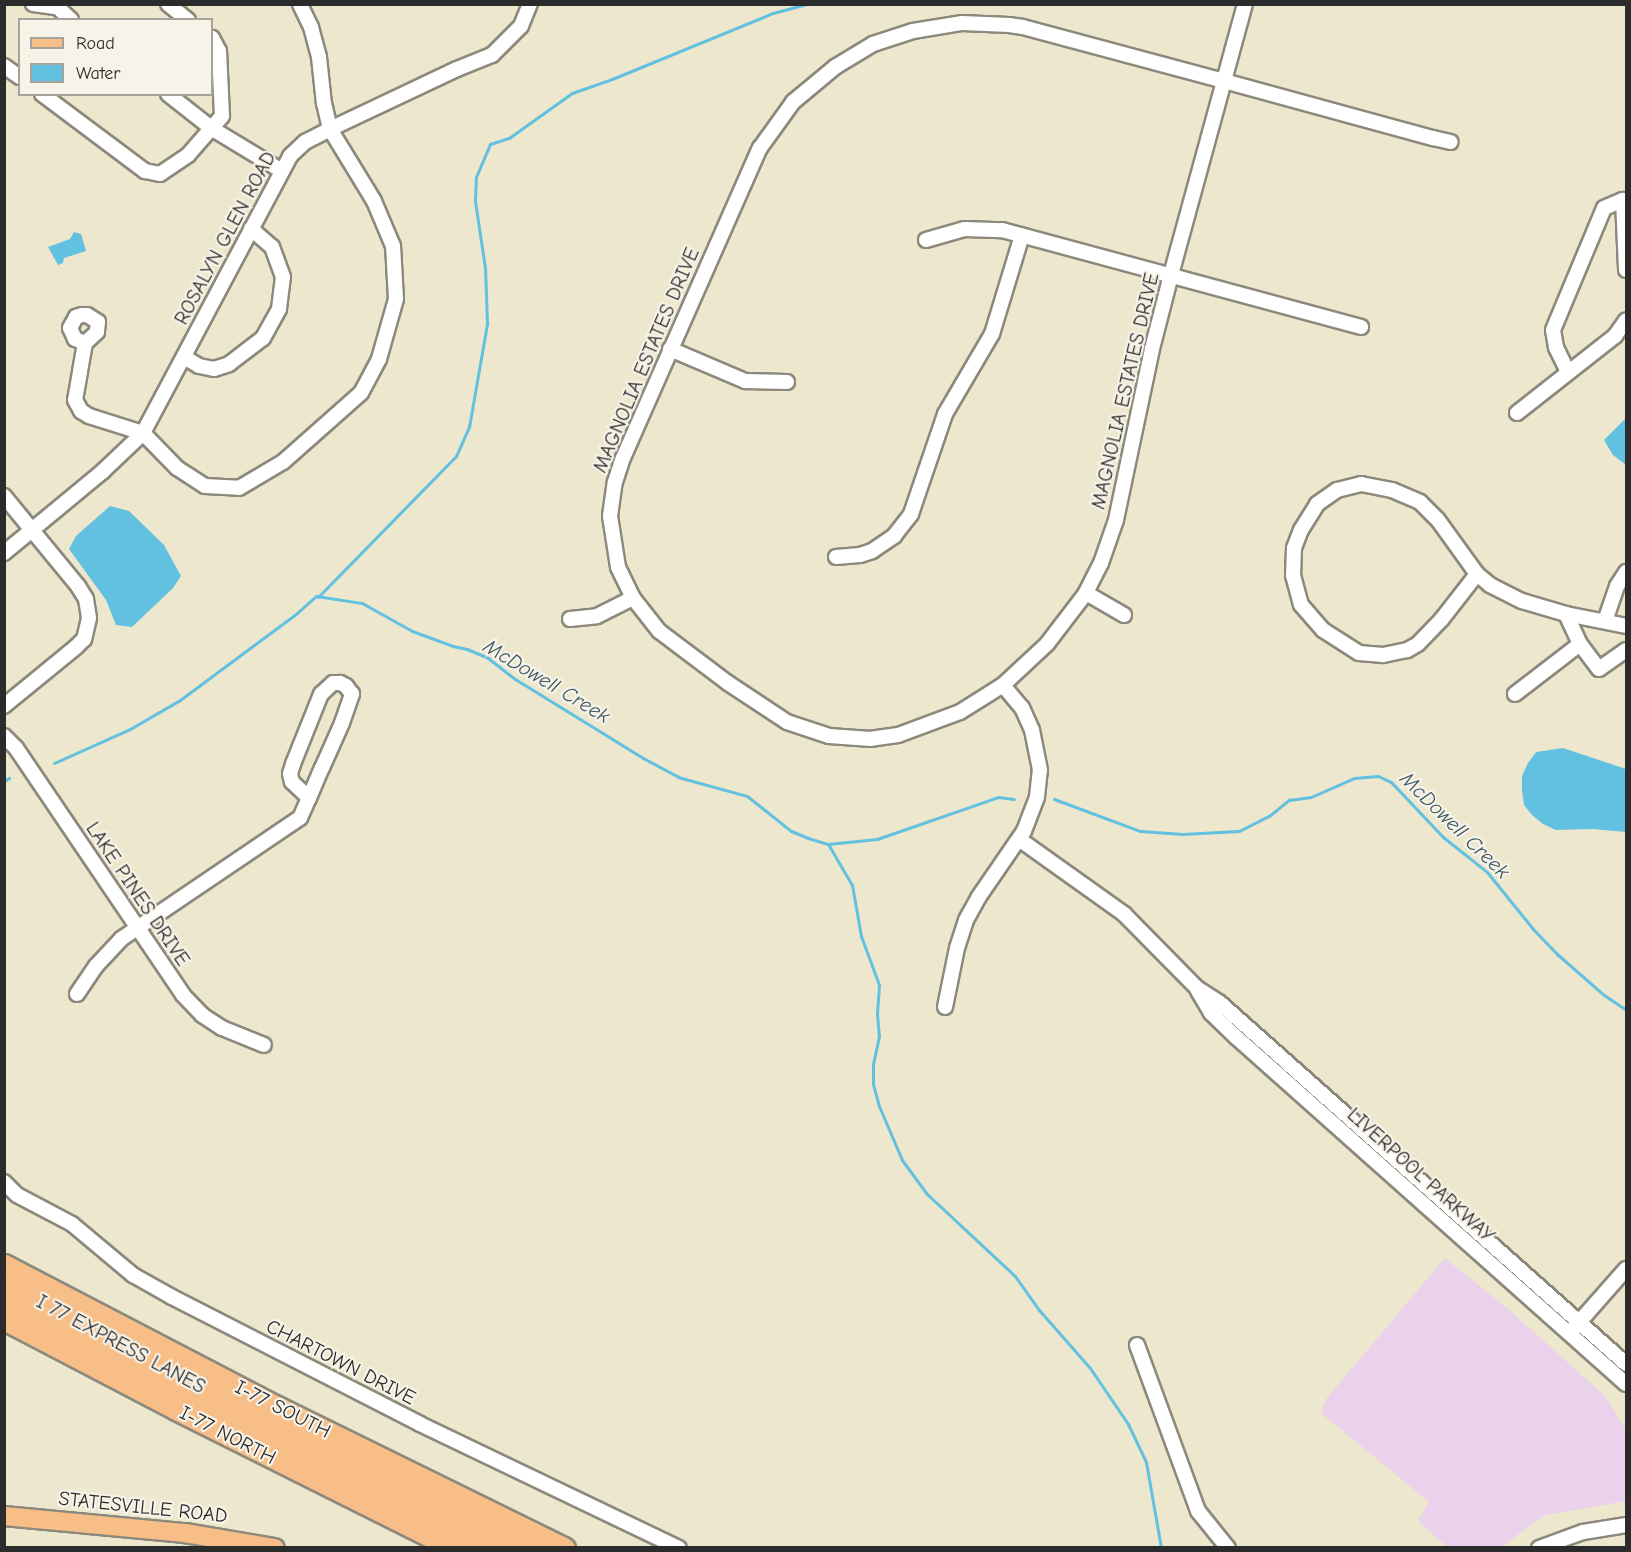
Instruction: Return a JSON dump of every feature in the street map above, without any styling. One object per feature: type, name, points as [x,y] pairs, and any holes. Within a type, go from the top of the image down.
[{"type":"highway","name":"I-77 SOUTH","points":[[4,1265],[267,1402],[564,1548]]},
{"type":"highway","name":"I 77 EXPRESS LANES","points":[[4,1283],[280,1426],[529,1548]]},
{"type":"highway","name":"I 77 EXPRESS LANES","points":[[4,1300],[290,1448],[491,1548]]},
{"type":"highway","name":"I-77 NORTH","points":[[4,1319],[454,1548]]},
{"type":"highway","points":[[290,1448],[389,1516]]},
{"type":"main road","name":"STATESVILLE ROAD","points":[[4,1516],[185,1533],[275,1548]]},
{"type":"street","points":[[33,4],[55,6],[69,18]]},
{"type":"street","points":[[168,4],[186,18]]},
{"type":"street","points":[[85,344],[75,400],[81,411],[88,416],[143,433],[177,468],[205,486],[239,488],[283,462],[361,393],[379,359],[396,299],[393,246],[374,201],[330,129],[324,104],[319,57],[311,27],[300,4]]},
{"type":"street","name":"ROSALYN GLEN ROAD","points":[[4,553],[143,433],[290,156],[304,142],[330,129],[457,69],[492,55],[521,26],[530,4]]},
{"type":"street","name":"MAGNOLIA ESTATES DRIVE","points":[[1245,4],[1224,81],[1171,276],[1152,349],[1116,520],[1101,563],[1086,593],[1047,644],[1003,685],[960,712],[898,735],[871,739],[817,734],[777,716],[658,631],[633,598],[614,551],[610,516],[612,498],[623,458],[747,175],[774,125],[793,102],[823,75],[873,44],[899,34],[943,25],[975,22],[1008,24],[1224,81],[1451,142]]},
{"type":"street","points":[[45,96],[145,171],[160,174],[188,155],[222,116],[223,93],[219,51],[213,40]]},
{"type":"street","points":[[4,66],[18,76]]},
{"type":"street","points":[[171,96],[211,128],[282,171]]},
{"type":"street","points":[[1568,372],[1556,347],[1553,330],[1604,208],[1625,200],[1626,270]]},
{"type":"street","points":[[926,240],[957,230],[974,228],[1002,230],[1361,327]]},
{"type":"street","points":[[184,357],[199,366],[214,369],[229,364],[263,338],[279,309],[283,276],[272,247],[251,230]]},
{"type":"street","points":[[836,557],[860,555],[872,551],[894,536],[911,514],[945,414],[992,334],[1022,235]]},
{"type":"street","points":[[1517,412],[1615,336],[1626,320]]},
{"type":"street","points":[[670,349],[745,381],[787,382]]},
{"type":"street","points":[[1477,574],[1441,620],[1418,644],[1395,653],[1371,655],[1347,648],[1313,621],[1301,605],[1292,564],[1300,530],[1317,504],[1337,490],[1361,484],[1392,490],[1420,502],[1438,520],[1477,574],[1512,597],[1566,614],[1626,626]]},
{"type":"street","points":[[4,496],[33,529],[86,599],[89,618],[84,639],[4,706]]},
{"type":"street","points":[[1605,621],[1617,586],[1626,572]]},
{"type":"street","points":[[1086,593],[1124,615]]},
{"type":"street","points":[[570,619],[597,616],[633,598]]},
{"type":"street","points":[[1566,614],[1580,644],[1599,669],[1626,650]]},
{"type":"street","points":[[1515,694],[1580,644]]},
{"type":"street","points":[[77,994],[96,966],[137,927],[300,818],[309,798],[352,694],[346,686],[340,683],[333,682],[321,694],[290,774],[292,782],[309,798]]},
{"type":"street","points":[[945,1007],[957,948],[966,920],[978,898],[1019,839],[1032,815],[1037,797],[1040,762],[1026,716],[1003,685]]},
{"type":"street","name":"LAKE PINES DRIVE","points":[[4,736],[16,748],[183,996],[202,1015],[222,1029],[264,1044]]},
{"type":"street","name":"LIVERPOOL PARKWAY","points":[[1019,839],[1124,914],[1197,988],[1220,1003],[1626,1364]]},
{"type":"street","name":"LIVERPOOL PARKWAY","points":[[1197,988],[1211,1013],[1236,1037],[1626,1384]]},
{"type":"street","name":"CHARTOWN DRIVE","points":[[4,1182],[17,1195],[72,1224],[117,1263],[152,1287],[420,1424],[679,1548]]},
{"type":"street","points":[[1570,1332],[1626,1269]]},
{"type":"street","points":[[1137,1345],[1198,1511],[1228,1548]]},
{"type":"street","points":[[1539,1548],[1583,1532],[1626,1525]]},
{"type":"shaded area","points":[[1445,1258],[1508,1309],[1605,1396],[1626,1430],[1626,1501],[1545,1515],[1501,1547],[1447,1547],[1418,1521],[1429,1502],[1321,1413],[1326,1399]]},
{"type":"water","points":[[74,232],[81,234],[86,251],[64,258],[63,263],[58,265],[48,247],[70,239]]},
{"type":"water","points":[[1626,418],[1626,465],[1613,455],[1604,440]]},
{"type":"water","points":[[110,506],[129,511],[164,545],[181,576],[173,588],[132,627],[116,625],[106,600],[69,549],[76,536]]},
{"type":"water","points":[[1563,748],[1626,769],[1626,832],[1592,829],[1556,830],[1543,824],[1524,805],[1522,776],[1528,763],[1536,752]]},
{"type":"waterway","points":[[318,597],[456,456],[469,427],[487,324],[485,268],[475,201],[476,177],[490,144],[509,138],[572,93],[773,13],[806,4]]},
{"type":"waterway","name":"McDowell Creek","points":[[54,763],[130,729],[180,700],[297,613],[316,596],[362,603],[412,631],[488,658],[515,679],[643,758],[678,777],[747,796],[791,831],[828,844],[877,839],[998,797],[1014,799]]},
{"type":"waterway","name":"McDowell Creek","points":[[1054,799],[1140,831],[1183,834],[1239,831],[1269,816],[1289,800],[1311,797],[1354,778],[1378,776],[1391,782],[1443,837],[1487,872],[1533,929],[1557,954],[1604,995],[1626,1010]]},
{"type":"waterway","name":"McDowell Creek","points":[[4,781],[9,778]]},
{"type":"waterway","points":[[828,844],[852,885],[861,936],[879,985],[877,1014],[879,1036],[873,1065],[873,1084],[879,1106],[902,1160],[927,1194],[1015,1276],[1039,1310],[1090,1368],[1128,1424],[1146,1462],[1161,1548]]}]
